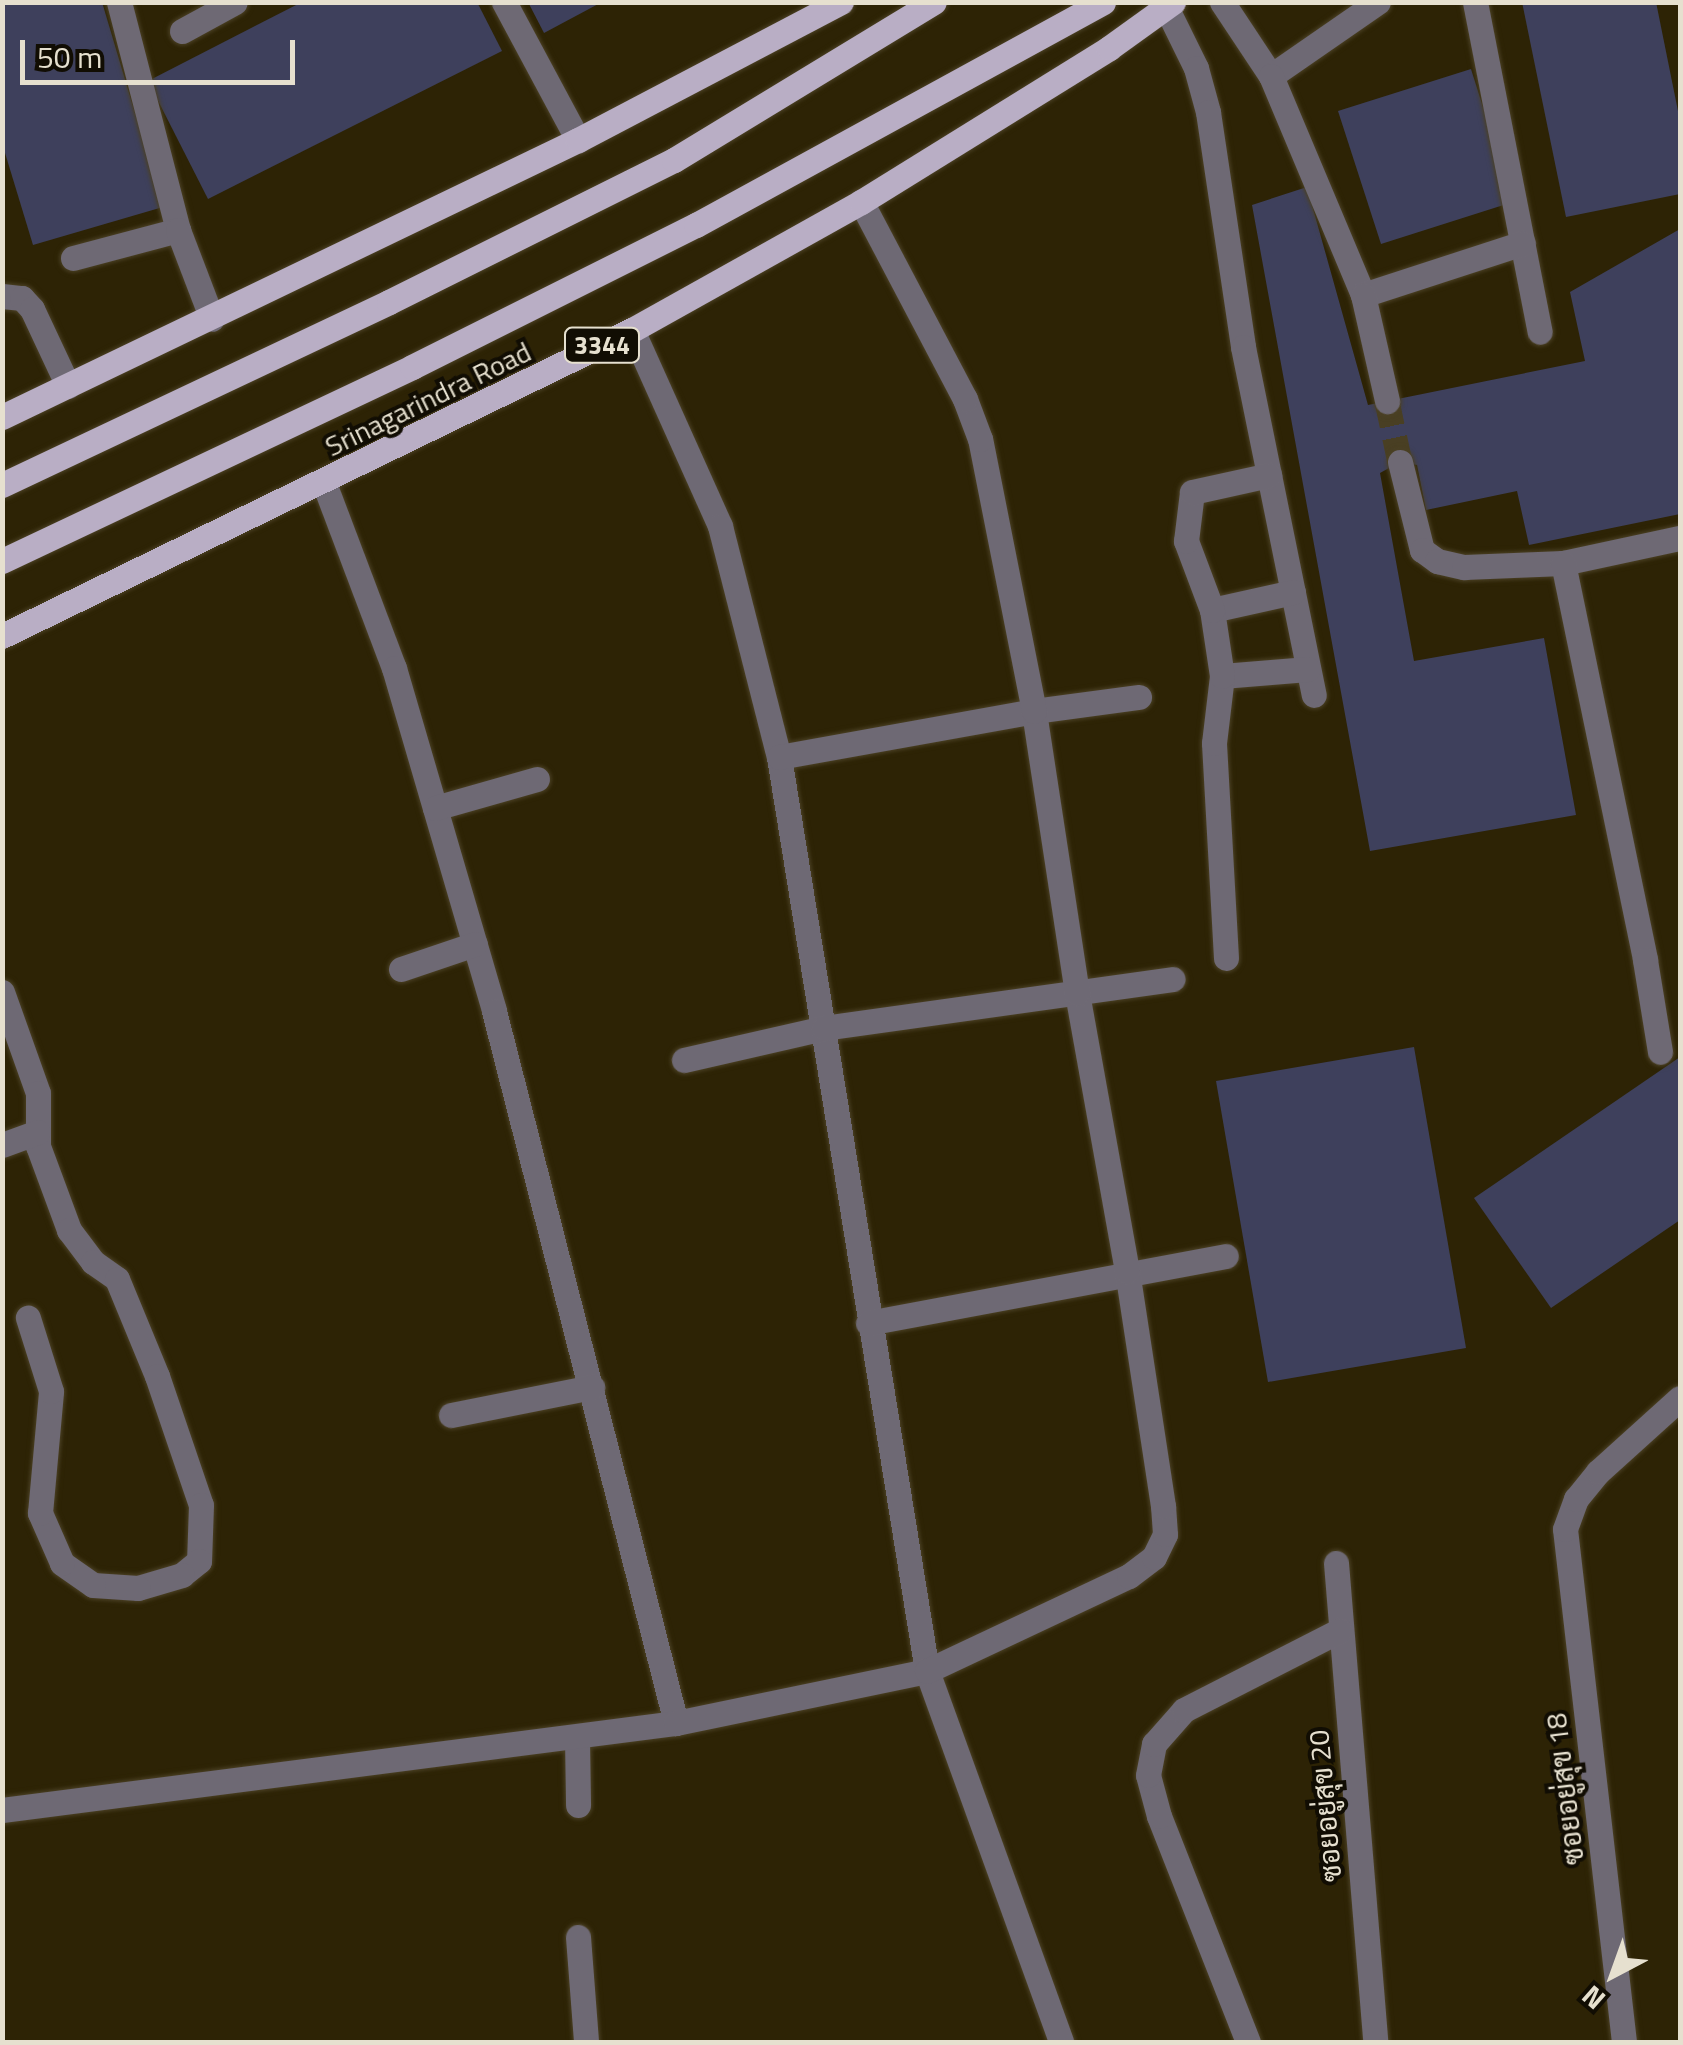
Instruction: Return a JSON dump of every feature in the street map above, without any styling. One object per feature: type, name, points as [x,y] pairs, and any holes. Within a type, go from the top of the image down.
[{"type":"main road","points":[[2,417],[578,140],[841,2]]},
{"type":"main road","points":[[2,486],[374,310],[656,169],[934,2]]},
{"type":"main road","name":"Srinagarindra Road","points":[[2,561],[412,367],[696,225],[1103,2]]},
{"type":"main road","name":"Srinagarindra Road","points":[[2,636],[324,484],[632,330],[861,202],[1170,5]]},
{"type":"street","points":[[119,2],[178,230],[212,318]]},
{"type":"street","points":[[182,31],[235,2]]},
{"type":"street","points":[[504,2],[578,140]]},
{"type":"street","points":[[1222,2],[1271,76],[1362,294],[1387,402]]},
{"type":"street","points":[[1271,76],[1378,2]]},
{"type":"street","points":[[1475,2],[1540,332]]},
{"type":"street","points":[[1170,5],[1196,68],[1208,112],[1242,347],[1314,695]]},
{"type":"street","points":[[2,1810],[577,1738],[676,1723],[926,1672],[1129,1576],[1154,1556],[1165,1534],[1164,1506],[1077,993],[1034,711],[980,439],[965,399],[861,202]]},
{"type":"street","points":[[73,258],[178,230]]},
{"type":"street","points":[[1362,294],[1523,243]]},
{"type":"street","points":[[4,290],[22,298],[32,309],[68,386]]},
{"type":"street","points":[[632,330],[720,526],[778,757],[926,1672],[1061,2042]]},
{"type":"street","points":[[1400,462],[1422,550],[1437,561],[1464,567],[1563,563],[1680,538]]},
{"type":"street","points":[[1226,958],[1214,743],[1222,676],[1212,610],[1186,542],[1192,492],[1269,475]]},
{"type":"street","points":[[324,484],[394,668],[475,944],[676,1723]]},
{"type":"street","points":[[1563,563],[1645,960],[1660,1052]]},
{"type":"street","points":[[1212,610],[1292,592]]},
{"type":"street","points":[[1222,676],[1308,669]]},
{"type":"street","points":[[778,757],[1034,711],[1139,698]]},
{"type":"street","points":[[435,808],[537,778]]},
{"type":"street","points":[[400,970],[475,944]]},
{"type":"street","points":[[684,1060],[824,1028],[1173,979]]},
{"type":"street","points":[[2,992],[38,1093],[38,1146],[69,1230],[93,1262],[117,1279],[157,1376],[201,1505],[200,1561],[182,1574],[138,1588],[93,1585],[62,1563],[40,1513],[51,1391],[28,1318]]},
{"type":"street","points":[[2,1145],[38,1132]]},
{"type":"street","points":[[868,1322],[1127,1271],[1226,1256]]},
{"type":"street","points":[[451,1414],[592,1387]]},
{"type":"street","name":"ซอยอยู่สุข 18","points":[[1624,2042],[1566,1529],[1576,1498],[1598,1472],[1680,1398]]},
{"type":"street","name":"ซอยอยู่สุข 20","points":[[1336,1564],[1375,2042]]},
{"type":"street","points":[[1248,2042],[1159,1816],[1148,1775],[1154,1744],[1184,1710],[1340,1630]]},
{"type":"street","points":[[577,1738],[578,1805]]},
{"type":"street","points":[[578,1936],[586,2042]]},
{"type":"building","points":[[2,2],[102,2],[163,207],[33,245],[2,143]]},
{"type":"building","points":[[302,2],[477,2],[502,51],[208,199],[148,81]]},
{"type":"building","points":[[528,2],[602,2],[544,33]]},
{"type":"building","points":[[1522,2],[1656,2],[1680,121],[1680,194],[1566,217]]},
{"type":"building","points":[[1471,69],[1513,202],[1381,244],[1338,111]]},
{"type":"building","points":[[1307,187],[1368,405],[1585,361],[1570,292],[1680,229],[1680,514],[1529,545],[1517,491],[1426,510],[1417,465],[1400,462],[1380,473],[1414,661],[1544,638],[1576,815],[1370,851],[1252,205]]},
{"type":"building","points":[[1414,1047],[1466,1348],[1268,1382],[1216,1081]]},
{"type":"building","points":[[1680,1057],[1680,1220],[1551,1308],[1474,1198]]},
{"type":"tunnel","points":[[1387,401],[1400,462]]}]
